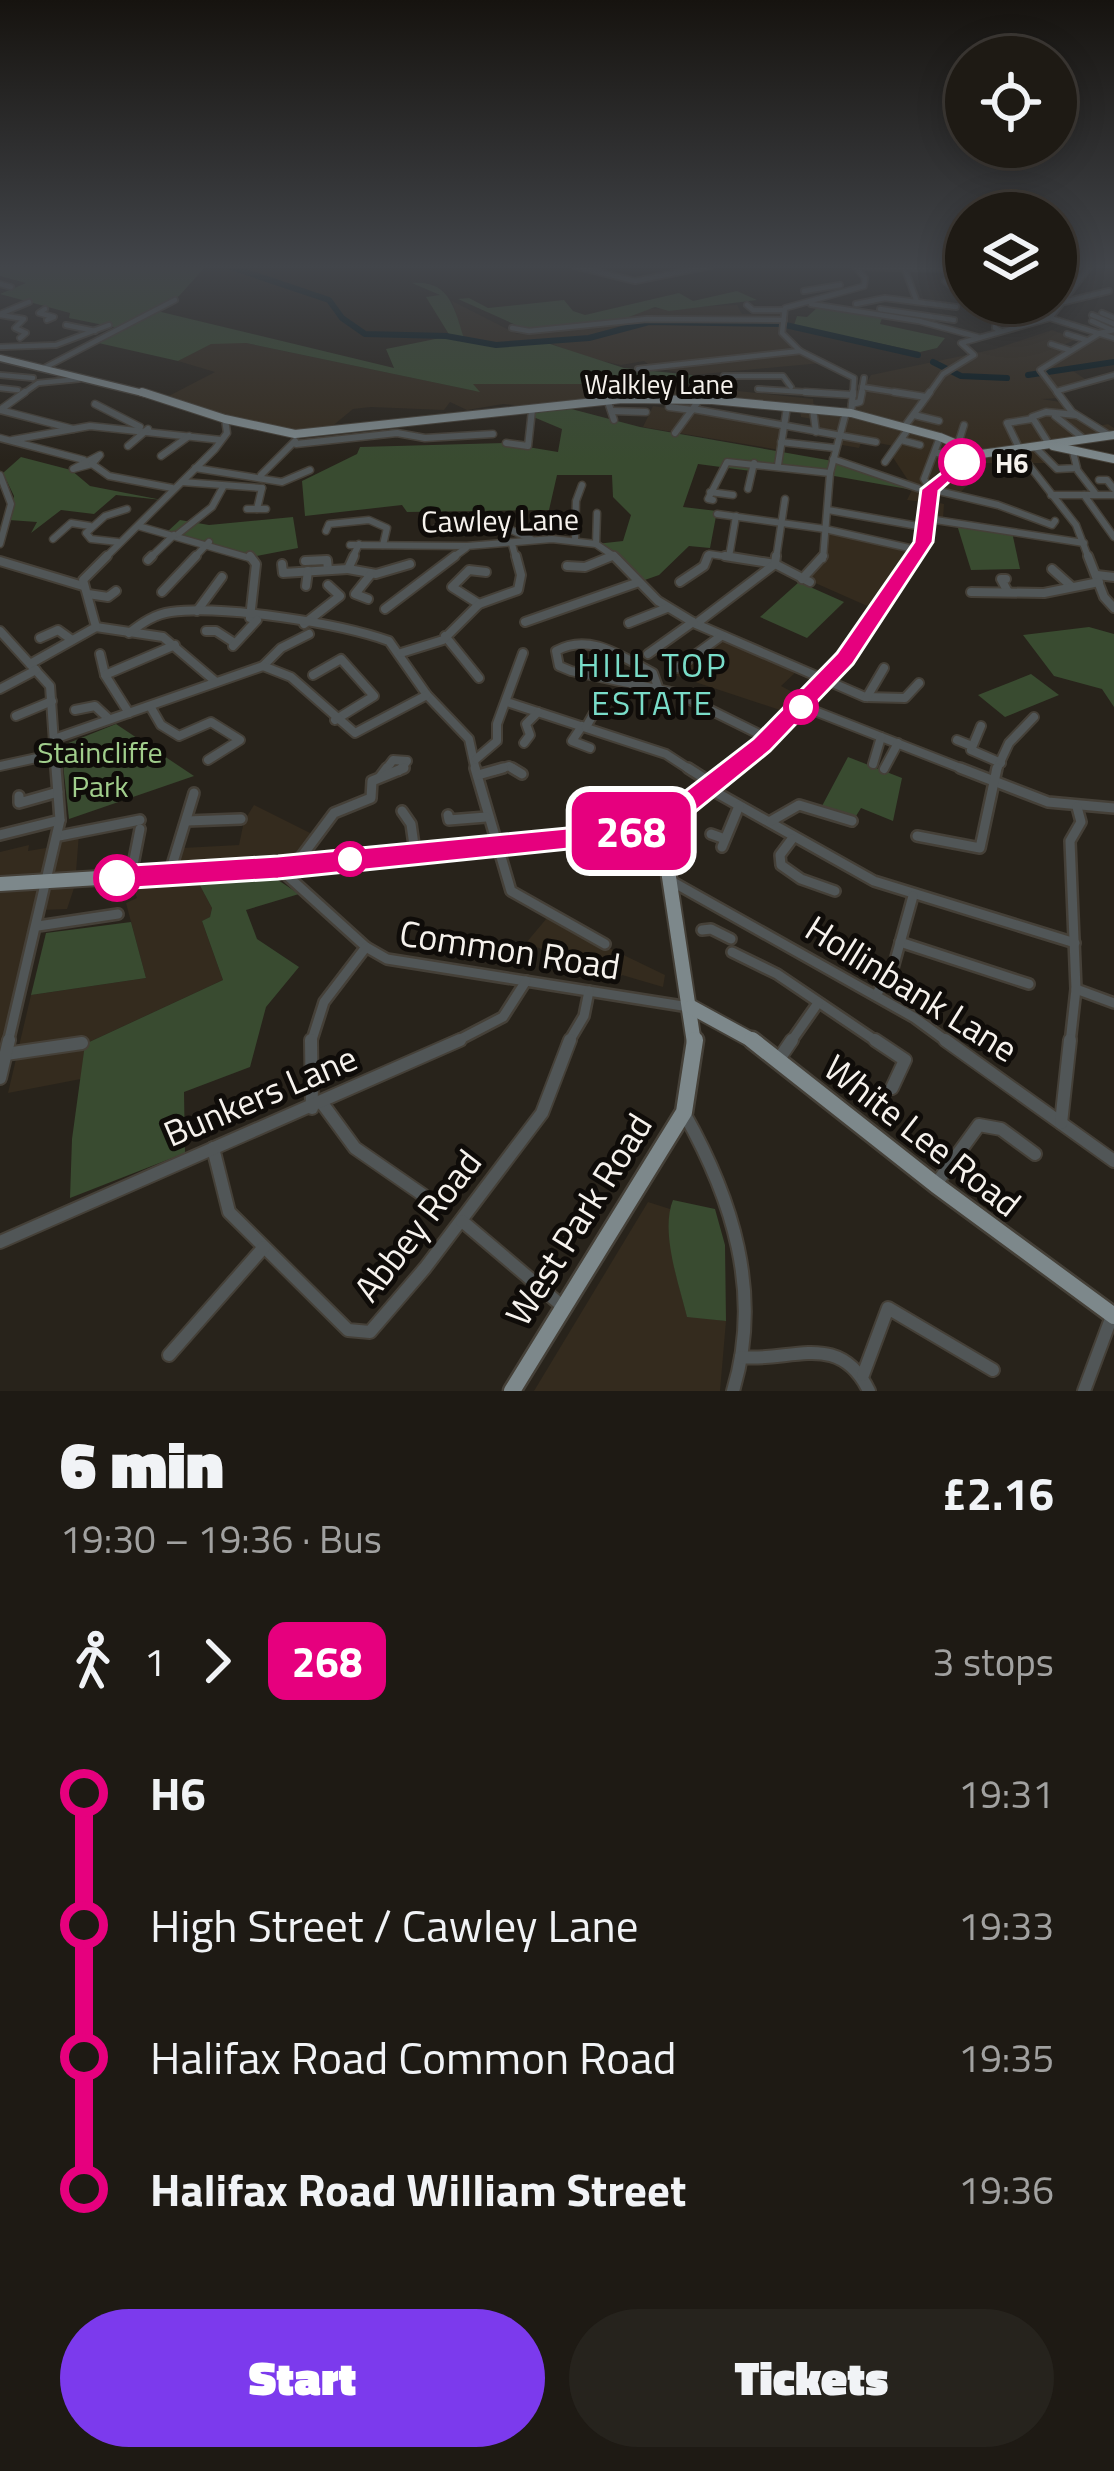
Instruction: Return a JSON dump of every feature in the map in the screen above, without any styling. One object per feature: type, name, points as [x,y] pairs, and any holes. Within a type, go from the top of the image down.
[{"type":"main road","name":"Walkley Lane","points":[[0,358],[91,378],[296,439],[324,436],[371,420],[411,421],[607,399],[700,400],[710,395],[787,407],[850,406],[974,454]]},
{"type":"main road","points":[[0,884],[278,868],[617,833],[665,821],[768,739],[825,680],[919,550],[929,523],[930,491],[950,471],[974,454],[1113,436]]},
{"type":"main road","points":[[1049,444],[1114,458]]},
{"type":"main road","name":"West Park Road","points":[[512,1391],[684,1112],[695,1038],[665,821]]},
{"type":"main road","name":"White Lee Road","points":[[692,1007],[726,1024],[778,1061],[1113,1316]]},
{"type":"street","points":[[20,338],[26,333],[21,331]]},
{"type":"street","points":[[0,347],[23,350],[73,342],[96,331]]},
{"type":"street","points":[[44,368],[115,331]]},
{"type":"street","points":[[680,582],[704,566],[709,554],[775,564],[806,580],[823,562],[831,466],[856,384],[848,372],[800,351],[782,331]]},
{"type":"street","points":[[965,331],[979,338]]},
{"type":"street","points":[[889,459],[926,397],[975,352],[961,345],[1005,331]]},
{"type":"street","points":[[1075,331],[1094,337]]},
{"type":"street","points":[[1080,331],[1094,337]]},
{"type":"street","points":[[1084,439],[1062,415],[1058,391],[1041,372],[1101,331]]},
{"type":"street","points":[[1067,334],[1094,337]]},
{"type":"street","points":[[43,346],[50,336]]},
{"type":"street","points":[[1051,344],[1070,351]]},
{"type":"street","points":[[638,369],[800,351]]},
{"type":"street","points":[[0,375],[33,378]]},
{"type":"street","points":[[724,376],[792,375]]},
{"type":"street","points":[[1058,391],[1114,375]]},
{"type":"street","points":[[783,376],[792,388]]},
{"type":"street","points":[[1,407],[45,381],[91,378]]},
{"type":"street","points":[[850,406],[860,402],[863,378]]},
{"type":"street","points":[[862,387],[926,397]]},
{"type":"street","points":[[0,388],[18,390]]},
{"type":"street","points":[[757,388],[831,390],[850,406]]},
{"type":"street","points":[[607,399],[614,420]]},
{"type":"street","points":[[675,434],[700,400]]},
{"type":"street","points":[[95,404],[144,428]]},
{"type":"street","points":[[751,419],[763,404]]},
{"type":"street","points":[[1,407],[73,429]]},
{"type":"street","points":[[669,407],[876,442]]},
{"type":"street","points":[[779,464],[787,407]]},
{"type":"street","points":[[813,409],[816,431]]},
{"type":"street","points":[[506,442],[528,446],[533,410]]},
{"type":"street","points":[[612,410],[646,412]]},
{"type":"street","points":[[1113,436],[1077,416],[1038,414],[1007,423],[1019,450],[1078,529],[1114,608]]},
{"type":"street","points":[[914,415],[939,421]]},
{"type":"street","points":[[96,627],[86,590],[90,573],[222,440],[227,433],[225,419]]},
{"type":"street","points":[[1032,419],[1049,444]]},
{"type":"street","points":[[406,435],[411,421]]},
{"type":"street","points":[[934,457],[957,448],[964,425]]},
{"type":"street","points":[[13,440],[73,429],[144,428],[222,440]]},
{"type":"street","points":[[128,446],[144,428]]},
{"type":"street","points":[[324,436],[493,434]]},
{"type":"street","points":[[161,456],[191,435]]},
{"type":"street","points":[[0,437],[88,462],[109,476],[177,485],[262,488]]},
{"type":"street","points":[[930,491],[924,479],[940,437]]},
{"type":"street","points":[[260,476],[296,439]]},
{"type":"street","points":[[857,452],[862,440]]},
{"type":"street","points":[[902,440],[920,445]]},
{"type":"street","points":[[781,446],[836,448]]},
{"type":"street","points":[[1035,446],[1058,469],[1078,468],[1073,452]]},
{"type":"street","points":[[934,457],[950,471],[968,476]]},
{"type":"street","points":[[733,494],[712,496],[727,462],[867,467],[913,490],[998,505],[1052,525],[1055,521]]},
{"type":"street","points":[[748,489],[754,463]]},
{"type":"street","points":[[195,469],[281,482],[310,470]]},
{"type":"street","points":[[1078,471],[1096,495]]},
{"type":"street","points":[[0,475],[11,504],[0,544]]},
{"type":"street","points":[[248,509],[262,509],[262,488],[270,479]]},
{"type":"street","points":[[1051,495],[1114,492],[1107,480],[1099,480]]},
{"type":"street","points":[[1023,481],[1040,481]]},
{"type":"street","points":[[575,539],[576,501],[582,485]]},
{"type":"street","points":[[148,560],[212,506],[223,487]]},
{"type":"street","points":[[1084,495],[1112,535]]},
{"type":"street","points":[[648,655],[775,564],[785,499]]},
{"type":"street","points":[[52,539],[71,523],[91,526],[127,509]]},
{"type":"street","points":[[828,510],[1084,542]]},
{"type":"street","points":[[596,544],[597,514]]},
{"type":"street","points":[[717,514],[825,529],[919,550]]},
{"type":"street","points":[[729,557],[736,516]]},
{"type":"street","points":[[325,527],[378,522],[387,528],[383,545]]},
{"type":"street","points":[[91,526],[87,536],[120,542]]},
{"type":"street","points":[[136,526],[208,542],[255,561],[254,618],[233,644],[216,631],[206,631]]},
{"type":"street","points":[[434,530],[511,526],[531,539]]},
{"type":"street","name":"Cawley Lane","points":[[348,569],[355,544],[467,546],[531,539],[596,544],[667,608],[867,697]]},
{"type":"street","points":[[163,592],[208,542]]},
{"type":"street","points":[[400,653],[445,636],[478,604],[518,590],[521,575],[512,544]]},
{"type":"street","points":[[386,609],[467,546]]},
{"type":"street","points":[[571,568],[614,556]]},
{"type":"street","points":[[282,573],[328,560],[371,574],[410,564]]},
{"type":"street","points":[[0,561],[108,597],[116,591]]},
{"type":"street","points":[[306,566],[306,586]]},
{"type":"street","points":[[677,569],[691,574]]},
{"type":"street","points":[[1052,569],[1072,586]]},
{"type":"street","points":[[478,604],[452,586],[469,570],[486,572]]},
{"type":"street","points":[[368,599],[355,594],[371,574]]},
{"type":"street","points":[[196,613],[222,577]]},
{"type":"street","points":[[970,592],[1044,593],[1114,577]]},
{"type":"street","points":[[1000,579],[1007,592]]},
{"type":"street","points":[[521,623],[639,582]]},
{"type":"street","points":[[302,625],[340,596],[328,585]]},
{"type":"street","points":[[629,623],[667,608]]},
{"type":"street","points":[[129,634],[163,614],[183,612],[381,636],[463,730],[511,891],[605,944]]},
{"type":"street","points":[[0,689],[96,627],[163,637],[215,682]]},
{"type":"street","points":[[40,638],[58,630],[72,640]]},
{"type":"street","points":[[0,631],[50,686],[60,820],[1,1073]]},
{"type":"street","points":[[263,667],[281,648],[309,634]]},
{"type":"street","points":[[676,668],[722,635]]},
{"type":"street","points":[[445,636],[479,678]]},
{"type":"street","points":[[658,687],[653,673],[593,644],[578,641],[556,651],[559,666],[572,673],[658,687],[714,709],[768,739]]},
{"type":"street","points":[[105,675],[175,645]]},
{"type":"street","points":[[475,760],[497,741],[497,724],[523,652]]},
{"type":"street","points":[[100,654],[105,675],[129,713]]},
{"type":"street","points":[[316,670],[340,658],[374,696],[335,720]]},
{"type":"street","points":[[54,739],[263,667],[273,668],[312,692],[349,731],[362,732],[428,695]]},
{"type":"street","points":[[884,668],[867,697],[905,698],[919,683]]},
{"type":"street","points":[[16,716],[52,701]]},
{"type":"street","points":[[510,703],[666,754],[792,839],[874,881],[1076,944]]},
{"type":"street","points":[[75,710],[95,706],[111,720]]},
{"type":"street","points":[[150,706],[160,725],[179,736],[211,722],[240,740],[208,760]]},
{"type":"street","points":[[802,706],[991,782],[1077,807],[1114,808]]},
{"type":"street","points":[[524,743],[530,735],[526,724],[538,712]]},
{"type":"street","points":[[579,758],[587,748],[572,741],[594,713]]},
{"type":"street","points":[[917,836],[978,850],[991,782],[1020,729],[1034,717]]},
{"type":"street","points":[[972,746],[981,726]]},
{"type":"street","points":[[873,764],[881,736]]},
{"type":"street","points":[[958,740],[1001,763]]},
{"type":"street","points":[[884,769],[898,743]]},
{"type":"street","points":[[0,766],[55,754]]},
{"type":"street","points":[[478,775],[508,766],[522,774]]},
{"type":"street","points":[[295,866],[334,813],[371,798],[369,785],[381,776]]},
{"type":"street","points":[[19,796],[19,802],[58,792]]},
{"type":"street","points":[[170,874],[194,793]]},
{"type":"street","points":[[771,821],[799,805],[851,822]]},
{"type":"street","points":[[711,834],[724,843],[739,806]]},
{"type":"street","points":[[1061,1123],[1076,989],[1070,841],[1081,822],[1077,807]]},
{"type":"street","points":[[402,810],[411,824],[415,852]]},
{"type":"street","points":[[448,815],[449,820],[486,817]]},
{"type":"street","points":[[187,821],[241,819]]},
{"type":"street","points":[[0,835],[60,820]]},
{"type":"street","points":[[59,836],[140,824],[131,876]]},
{"type":"street","points":[[792,839],[780,855],[781,865],[801,879],[835,891]]},
{"type":"street","name":"Common Road","points":[[278,868],[366,947],[404,963],[692,1007]]},
{"type":"street","name":"Hollinbank Lane","points":[[670,880],[876,995],[1114,1161]]},
{"type":"street","points":[[876,995],[893,968],[913,895]]},
{"type":"street","points":[[717,931],[728,911]]},
{"type":"street","points":[[38,926],[118,914]]},
{"type":"street","points":[[702,930],[731,938]]},
{"type":"street","points":[[900,942],[1029,984]]},
{"type":"street","points":[[366,947],[328,987],[310,1031],[307,1073],[317,1106],[355,1148],[423,1195]]},
{"type":"street","points":[[732,952],[794,978],[819,1002],[904,1060],[892,1088]]},
{"type":"street","name":"Bunkers Lane","points":[[0,1242],[490,1026],[503,1017],[526,981]]},
{"type":"street","points":[[1076,989],[1114,1003]]},
{"type":"street","name":"Abbey Road","points":[[213,1148],[229,1212],[348,1330],[365,1334],[391,1312],[542,1113],[559,1059],[584,1016],[589,991]]},
{"type":"street","points":[[778,1061],[819,1002]]},
{"type":"street","points":[[6,1054],[82,1043]]},
{"type":"street","points":[[684,1112],[720,1179],[736,1240],[744,1319],[733,1391]]},
{"type":"street","points":[[936,1185],[979,1125],[1001,1129],[1035,1154]]},
{"type":"street","points":[[462,1221],[561,1305]]},
{"type":"street","points":[[169,1355],[264,1247]]},
{"type":"street","points":[[862,1375],[888,1308],[993,1370]]},
{"type":"street","points":[[1084,1391],[1113,1316]]},
{"type":"street","points":[[974,1358],[978,1341]]},
{"type":"street","points":[[741,1357],[777,1361],[796,1350],[819,1348],[862,1375],[869,1391]]},
{"type":"shaded area","points":[[461,331],[607,331],[588,338],[610,331],[782,331],[822,363],[692,375],[644,361],[621,365],[578,356],[545,340],[495,343],[463,337]]},
{"type":"shaded area","points":[[1049,331],[1077,339],[1049,345],[1065,352],[1038,371],[1102,335],[1114,339],[1114,361],[1067,367],[1088,381],[1054,389],[1061,398],[1041,399],[1067,403],[1094,427],[1108,424],[1114,428],[1114,437],[1036,449],[1046,463],[981,463],[970,470],[973,479],[960,493],[938,491],[935,502],[944,504],[943,519],[924,516],[924,502],[907,500],[913,488],[892,456],[894,446],[862,440],[859,448],[842,445],[840,436],[816,432],[813,419],[801,417],[800,409],[728,401],[719,389],[813,399],[814,409],[850,413],[871,375],[995,349]]},
{"type":"shaded area","points":[[211,343],[246,343],[476,391],[472,384],[699,384],[703,389],[681,391],[680,397],[542,407],[503,404],[467,410],[450,402],[444,410],[371,407],[353,409],[330,428],[295,434],[163,399],[215,372],[178,361]]},
{"type":"shaded area","points":[[653,406],[784,426],[780,450],[643,427]]},
{"type":"shaded area","points":[[825,529],[914,550],[874,609],[804,578],[823,561]]},
{"type":"shaded area","points":[[722,639],[797,671],[781,686],[798,695],[783,711],[674,675]]},
{"type":"shaded area","points":[[254,805],[314,835],[295,861],[176,867],[182,848],[239,845],[244,821]]},
{"type":"shaded area","points":[[79,833],[75,885],[67,909],[41,910],[0,1070],[0,852],[29,845],[28,851],[52,847],[61,838]]},
{"type":"shaded area","points":[[197,880],[212,908],[210,917],[202,921],[223,980],[85,1044],[81,1079],[8,1093],[31,995],[146,978],[126,903],[137,898],[132,883]]},
{"type":"shaded area","points":[[547,918],[665,975],[663,987],[622,975],[619,979],[526,943]]},
{"type":"shaded area","points":[[648,1202],[670,1209],[674,1266],[687,1316],[726,1321],[720,1391],[534,1391]]},
{"type":"green space","points":[[119,331],[240,331],[394,368],[386,349],[462,331],[464,338],[494,345],[544,342],[624,368],[692,375],[702,384],[473,384],[480,392],[246,343],[211,344],[178,361],[94,342]]},
{"type":"green space","points":[[822,331],[912,331],[945,338],[937,348],[920,352]]},
{"type":"green space","points":[[560,406],[640,427],[867,467],[913,490],[778,466],[751,471],[698,464],[683,507],[717,511],[710,548],[689,546],[659,575],[639,582],[596,544],[623,541],[631,515],[613,497],[612,475],[557,475],[549,510],[407,512],[402,505],[305,516],[302,481],[357,454],[360,447],[504,443],[558,452],[562,429],[531,416],[532,410]]},
{"type":"green space","points":[[21,457],[71,470],[90,486],[162,500],[116,495],[94,514],[61,510],[31,533],[37,522],[9,520],[14,496],[3,473]]},
{"type":"green space","points":[[293,517],[298,548],[252,557],[167,532],[180,520],[209,525]]},
{"type":"green space","points":[[957,525],[1012,532],[1020,569],[971,570]]},
{"type":"green space","points":[[799,582],[844,602],[807,638],[760,617]]},
{"type":"green space","points":[[1089,627],[1114,634],[1114,707],[1102,689],[1054,676],[1023,635]]},
{"type":"green space","points":[[1031,674],[1059,695],[1005,717],[978,695]]},
{"type":"green space","name":"Staincliffe Park","points":[[116,724],[194,776],[69,819],[61,746]]},
{"type":"green space","points":[[848,757],[902,778],[893,821],[861,808],[856,816],[822,806]]},
{"type":"green space","points":[[269,874],[299,894],[246,910],[257,939],[299,967],[266,1007],[250,1067],[184,1092],[185,1153],[70,1198],[72,1139],[85,1044],[223,980],[202,921],[210,917],[212,908],[197,880]]},
{"type":"green space","points":[[131,922],[146,978],[31,995],[46,933]]},
{"type":"green space","points":[[673,1200],[715,1209],[725,1245],[726,1321],[687,1317],[670,1242]]},
{"type":"waterway","points":[[361,331],[446,336],[496,345],[589,338],[616,331]]},
{"type":"waterway","points":[[812,331],[918,355]]},
{"type":"waterway","points":[[933,362],[961,376],[1007,378]]},
{"type":"waterway","points":[[1028,375],[1114,362]]},
{"type":"bus line","name":"268","points":[[117,878],[278,868],[578,837],[665,821],[761,745],[845,658],[923,542],[929,527],[930,489],[962,462]]},
{"type":"place","name":"H6","points":[[962,462]]},
{"type":"district","name":"HILL TOP ESTATE","points":[[653,684]]}]
